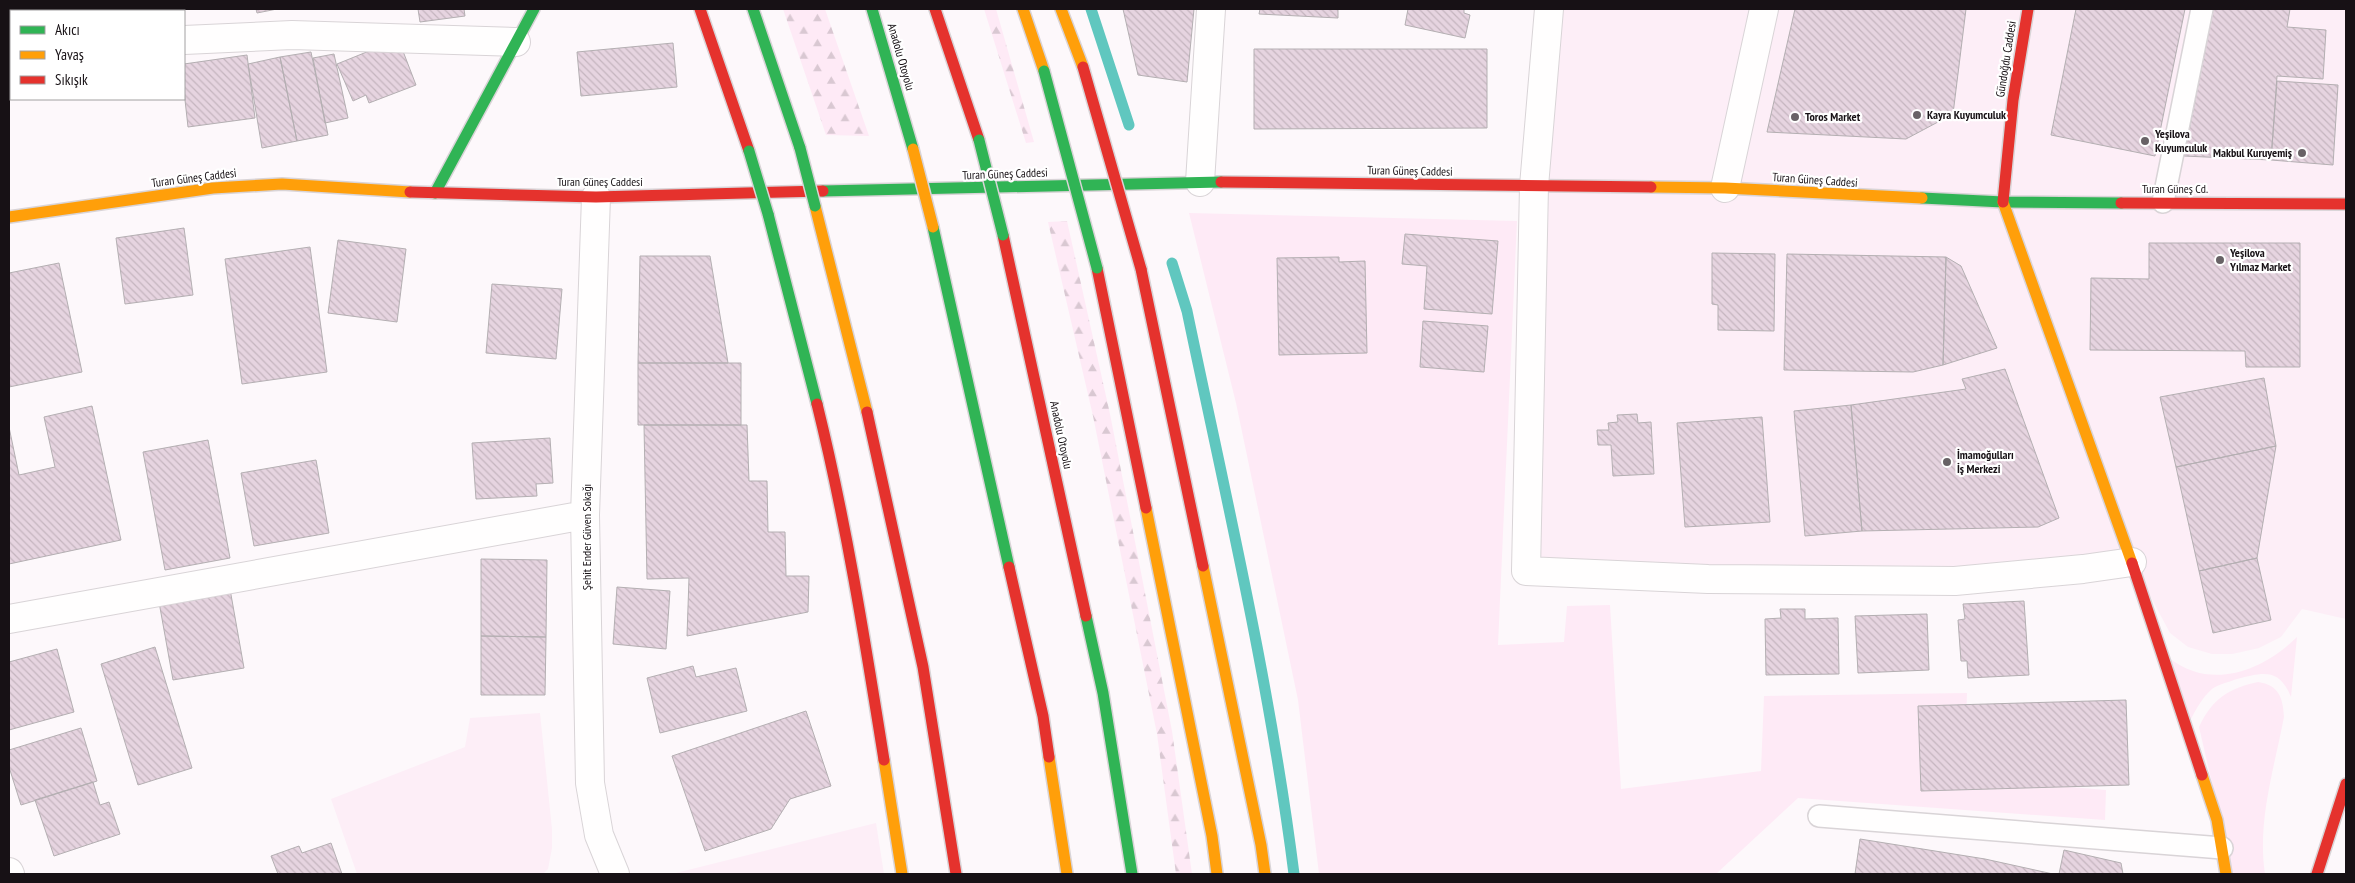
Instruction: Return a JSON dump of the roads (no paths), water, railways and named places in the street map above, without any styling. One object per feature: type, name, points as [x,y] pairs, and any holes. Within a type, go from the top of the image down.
[{"type":"main road","points":[[435,193],[534,9]]},
{"type":"main road","points":[[700,9],[749,151],[768,214],[829,453],[870,672],[902,874]]},
{"type":"main road","points":[[754,9],[800,148],[873,434],[921,658],[956,874]]},
{"type":"main road","name":"Anadolu Otoyolu","points":[[872,9],[913,149],[933,227],[1043,716],[1067,874]]},
{"type":"main road","name":"Anadolu Otoyolu","points":[[935,9],[979,140],[1003,235],[1103,693],[1132,874]]},
{"type":"main road","points":[[1023,9],[1044,71],[1097,268],[1212,836],[1217,874]]},
{"type":"main road","points":[[1060,9],[1083,67],[1141,269],[1262,845],[1265,874]]},
{"type":"main road","name":"Gündoğdu Caddesi","points":[[2003,202],[2013,100],[2028,9]]},
{"type":"main road","name":"Turan Güneş Caddesi","points":[[9,217],[213,188],[282,184],[435,193],[596,197],[1200,182],[1725,188],[1929,200],[2003,202]]},
{"type":"main road","points":[[2003,202],[2132,562],[2217,820],[2226,874]]},
{"type":"main road","name":"Turan Güneş Cd.","points":[[2003,202],[2346,204]]},
{"type":"main road","points":[[2317,874],[2346,784]]},
{"type":"street","points":[[1200,182],[1211,9]]},
{"type":"street","points":[[1549,9],[1534,186],[1526,571],[1708,579],[1955,581],[2083,569],[2132,562]]},
{"type":"street","points":[[1725,188],[1764,9]]},
{"type":"street","points":[[185,40],[292,35],[516,42]]},
{"type":"street","name":"Şehit Ender Güven Sokağı","points":[[596,197],[585,516],[590,783],[600,835],[615,874]]},
{"type":"street","points":[[9,619],[585,516]]},
{"type":"lane","points":[[2164,202],[2202,9]]},
{"type":"lane","points":[[1819,816],[2222,848]]},
{"type":"waterway","points":[[1091,9],[1129,125]]},
{"type":"waterway","points":[[1172,263],[1187,311],[1246,591],[1273,732],[1294,874]]},
{"type":"place","name":"Kayra Kuyumculuk","points":[[1917,115]]},
{"type":"place","name":"Toros Market","points":[[1795,117]]},
{"type":"place","name":"Yeşilova Kuyumculuk","points":[[2145,141]]},
{"type":"place","name":"Makbul Kuruyemiş","points":[[2302,153]]},
{"type":"place","name":"Yeşilova Yılmaz Market","points":[[2220,260]]},
{"type":"place","name":"İmamoğulları İş Merkezi","points":[[1947,462]]}]
